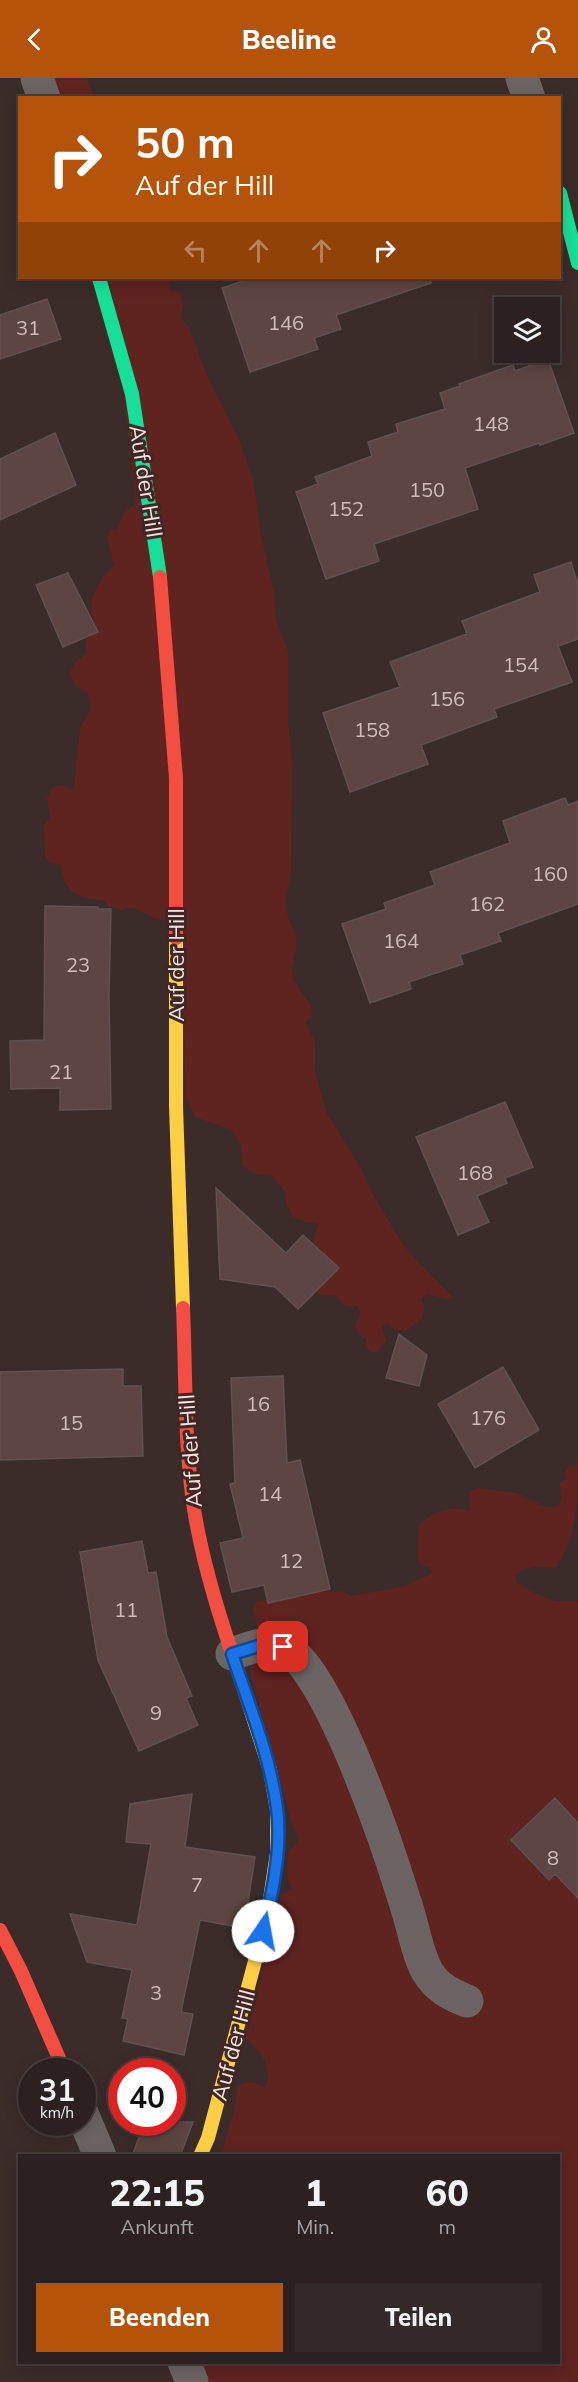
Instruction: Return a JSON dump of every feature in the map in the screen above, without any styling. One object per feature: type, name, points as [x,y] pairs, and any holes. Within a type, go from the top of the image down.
[{"type":"street","points":[[37,78],[43,96]]},
{"type":"street","points":[[522,78],[528,96]]},
{"type":"street","points":[[561,197],[578,263]]},
{"type":"street","name":"Auf der Hill","points":[[99,279],[132,394],[160,572],[176,778],[176,1106],[189,1460],[194,1510],[205,1568],[270,1770],[277,1810],[277,1853],[268,1912],[208,2138],[201,2154]]},
{"type":"street","points":[[232,1654],[265,1644],[283,1647],[294,1654],[322,1693],[378,1818],[427,1971],[445,1992],[466,2001]]},
{"type":"street","points":[[0,1930],[21,1971],[59,2058]]},
{"type":"street","points":[[92,2136],[99,2154]]},
{"type":"street","points":[[185,2364],[192,2382]]},
{"type":"shaded area","points":[[52,78],[87,78],[94,96],[57,96]]},
{"type":"shaded area","points":[[110,279],[169,279],[170,290],[177,291],[182,300],[183,309],[180,316],[190,330],[206,373],[240,442],[254,482],[261,535],[274,592],[276,620],[288,651],[288,720],[292,761],[291,869],[286,902],[288,917],[296,935],[292,967],[294,980],[312,1008],[311,1017],[305,1022],[315,1042],[315,1071],[327,1114],[361,1168],[374,1196],[400,1240],[414,1258],[453,1297],[452,1300],[426,1294],[421,1300],[425,1308],[422,1318],[408,1330],[395,1330],[388,1323],[382,1327],[386,1340],[379,1351],[373,1353],[366,1346],[366,1338],[359,1335],[355,1326],[360,1314],[358,1306],[346,1306],[335,1295],[317,1293],[313,1250],[319,1223],[306,1222],[293,1217],[287,1205],[285,1192],[271,1175],[254,1174],[242,1165],[241,1145],[232,1130],[195,1117],[186,1097],[180,922],[160,920],[137,909],[122,910],[108,906],[103,900],[79,896],[68,888],[61,865],[49,862],[45,856],[44,825],[50,819],[47,797],[52,787],[63,785],[70,790],[74,787],[80,728],[91,708],[88,694],[77,687],[69,674],[77,661],[86,653],[86,638],[92,623],[91,599],[102,578],[114,565],[107,536],[110,529],[116,530],[125,512],[136,503]]},
{"type":"shaded area","points":[[578,1459],[578,1488],[573,1530],[563,1555],[556,1567],[529,1568],[515,1576],[517,1583],[543,1597],[578,1602],[578,2382],[196,2382],[197,2364],[560,2364],[560,2154],[221,2154],[234,2110],[237,2086],[251,2082],[265,2089],[267,2081],[268,2073],[264,2060],[246,2038],[281,1895],[292,1889],[287,1878],[288,1851],[298,1843],[249,1669],[265,1633],[257,1625],[253,1607],[257,1601],[269,1599],[313,1581],[331,1592],[344,1591],[350,1596],[401,1587],[429,1575],[432,1572],[431,1569],[421,1565],[417,1557],[419,1525],[424,1520],[443,1510],[456,1508],[470,1511],[469,1492],[477,1488],[517,1493],[546,1507],[559,1506],[560,1483],[566,1480],[564,1474],[569,1466],[575,1468]]},
{"type":"building","points":[[249,279],[430,279],[431,283],[336,315],[341,329],[314,338],[318,349],[250,372],[222,288]]},
{"type":"building","points":[[47,299],[61,339],[0,359],[0,315]]},
{"type":"building","points":[[537,363],[549,363],[574,433],[465,468],[478,509],[374,544],[379,561],[326,579],[296,492],[318,484],[315,477],[372,456],[368,442],[398,432],[396,424],[445,409],[440,393],[513,365],[515,371]]},
{"type":"building","points":[[55,433],[76,485],[0,520],[0,459]]},
{"type":"building","points":[[571,562],[578,585],[578,639],[558,646],[572,682],[494,709],[497,717],[421,745],[428,764],[350,792],[323,713],[400,687],[390,662],[467,634],[462,621],[540,592],[534,575]]},
{"type":"building","points":[[68,573],[98,632],[63,647],[36,585]]},
{"type":"building","points":[[565,798],[568,805],[578,801],[578,904],[498,933],[501,941],[460,955],[463,964],[409,982],[411,989],[370,1003],[342,924],[386,909],[384,903],[435,885],[430,872],[510,843],[503,821]]},
{"type":"building","points":[[45,906],[111,909],[109,995],[111,1109],[60,1110],[60,1088],[11,1089],[10,1041],[44,1040]]},
{"type":"building","points":[[505,1102],[533,1167],[505,1178],[507,1183],[477,1196],[489,1222],[458,1235],[416,1137]]},
{"type":"building","points":[[216,1188],[286,1253],[303,1235],[339,1268],[298,1309],[275,1287],[220,1279]]},
{"type":"building","points":[[399,1334],[427,1355],[419,1386],[386,1378]]},
{"type":"building","points":[[503,1367],[539,1430],[475,1468],[438,1404]]},
{"type":"building","points":[[123,1369],[123,1386],[141,1386],[143,1456],[0,1460],[0,1372]]},
{"type":"building","points":[[283,1376],[287,1463],[300,1460],[330,1589],[268,1603],[264,1585],[232,1592],[220,1543],[243,1538],[230,1484],[235,1483],[231,1378]]},
{"type":"building","points":[[142,1541],[148,1573],[156,1572],[167,1637],[192,1696],[186,1698],[198,1725],[139,1751],[98,1660],[80,1552]]},
{"type":"building","points":[[192,1794],[185,1847],[255,1857],[244,1928],[200,1920],[181,2012],[193,2014],[184,2055],[123,2041],[128,2019],[122,2018],[132,1970],[87,1962],[70,1914],[137,1925],[151,1844],[126,1842],[130,1804]]},
{"type":"building","points":[[555,1798],[578,1823],[578,1898],[555,1874],[549,1880],[511,1840]]},
{"type":"building","points":[[186,2122],[193,2122],[181,2154],[133,2154],[140,2136],[186,2136]]},
{"type":"traffic: fast","points":[[561,197],[578,263]]},
{"type":"traffic: fast","points":[[99,279],[132,394],[160,577]]},
{"type":"traffic: slow","points":[[176,938],[176,1106],[183,1308]]},
{"type":"traffic: slow","points":[[201,2154],[208,2138],[268,1912],[277,1853],[277,1810],[270,1770],[251,1711]]},
{"type":"traffic: jam","points":[[160,577],[176,778],[176,938]]},
{"type":"traffic: jam","points":[[183,1308],[187,1434],[194,1509],[211,1586],[251,1711]]},
{"type":"traffic: jam","points":[[0,1930],[21,1971],[59,2058]]},
{"type":"route","points":[[263,1931],[277,1853],[277,1810],[270,1770],[232,1654],[265,1644],[283,1647]]}]
